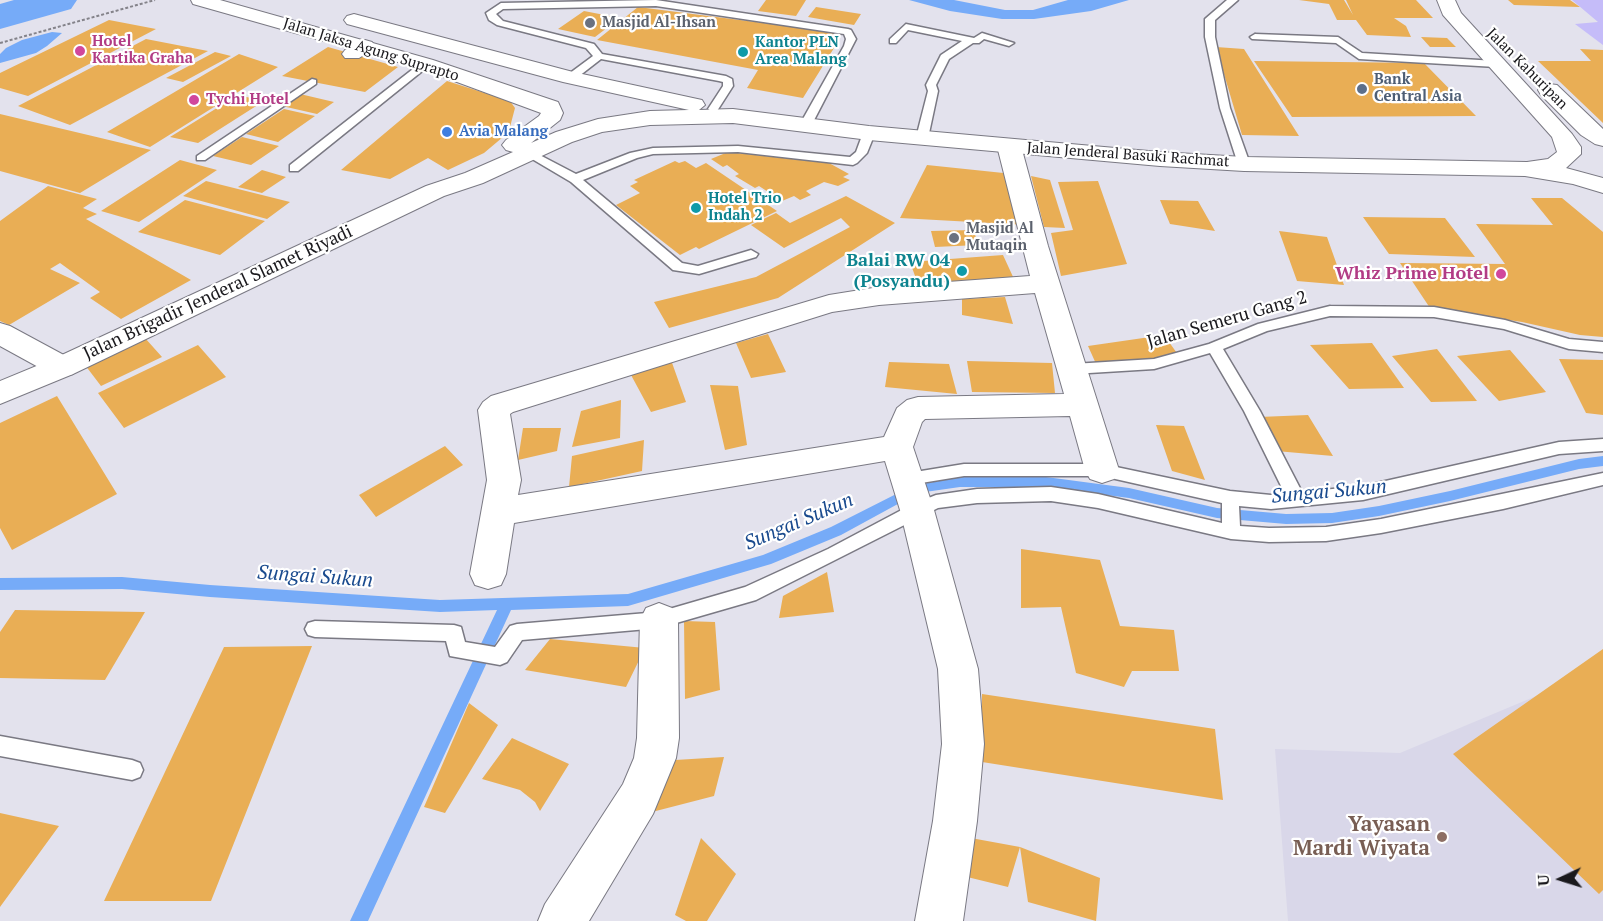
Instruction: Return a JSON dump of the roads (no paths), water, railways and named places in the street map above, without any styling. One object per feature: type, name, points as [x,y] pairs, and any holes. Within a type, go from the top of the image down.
[{"type":"main road","name":"Jalan Jaksa Agung Suprapto","points":[[200,0],[358,50],[426,64],[542,103]]},
{"type":"main road","name":"Jalan Kahuripan","points":[[1448,0],[1452,15],[1561,134],[1569,147],[1569,154]]},
{"type":"main road","name":"Jalan Kahuripan","points":[[1448,0],[1477,19],[1589,130],[1603,139]]},
{"type":"main road","name":"Jalan Jaksa Agung Suprapto","points":[[333,15],[570,78],[723,112]]},
{"type":"main road","points":[[542,103],[561,103],[577,98],[579,94],[570,78]]},
{"type":"main road","name":"Jalan Brigadir Jenderal Slamet Riyadi","points":[[435,191],[512,146],[549,120],[552,112],[550,107],[542,103]]},
{"type":"main road","name":"Jalan Jenderal Basuki Rachmat","points":[[650,118],[723,112],[805,126],[1114,156],[1244,164],[1525,169],[1576,177],[1600,185]]},
{"type":"main road","name":"Jalan Brigadir Jenderal Slamet Riyadi","points":[[0,393],[62,367],[435,191],[474,178],[564,137],[598,126],[650,118]]},
{"type":"main road","points":[[1009,146],[1035,246],[1102,470]]},
{"type":"main road","name":"Jalan Jenderal Basuki Rachmat","points":[[1525,169],[1555,165],[1569,154]]},
{"type":"main road","points":[[488,574],[504,480],[494,410],[502,404],[829,304],[879,296],[1047,283]]},
{"type":"main road","points":[[0,333],[62,367]]},
{"type":"main road","points":[[939,921],[955,821],[963,744],[958,669],[913,495],[897,447],[908,416],[918,408],[1083,405]]},
{"type":"main road","points":[[498,512],[897,447]]},
{"type":"main road","points":[[562,921],[638,799],[655,758],[658,738],[659,620]]},
{"type":"lane","points":[[1233,0],[1210,19],[1210,37],[1226,108],[1244,164]]},
{"type":"lane","points":[[723,112],[728,81],[722,78],[598,56],[590,46],[500,23],[492,18],[490,13],[501,6],[656,3],[848,32],[851,39],[849,46],[805,126]]},
{"type":"lane","points":[[893,41],[906,27],[976,41],[982,36],[1009,43]]},
{"type":"lane","points":[[1255,37],[1338,40],[1359,56],[1496,64]]},
{"type":"lane","points":[[922,138],[933,91],[931,85],[945,57],[971,40]]},
{"type":"lane","points":[[570,78],[587,67],[598,56]]},
{"type":"lane","points":[[294,168],[426,64]]},
{"type":"lane","points":[[201,158],[312,82]]},
{"type":"lane","points":[[575,179],[634,155],[653,151],[738,149],[853,161],[861,153],[869,133]]},
{"type":"lane","points":[[528,153],[575,179],[682,269],[699,270],[751,254]]},
{"type":"lane","name":"Jalan Semeru Gang 2","points":[[1073,369],[1154,364],[1214,347],[1263,327],[1330,311],[1394,310],[1444,313],[1505,325],[1569,344],[1603,347]]},
{"type":"lane","points":[[1214,347],[1252,411],[1297,500]]},
{"type":"lane","points":[[315,629],[454,633],[457,650],[500,656],[517,632],[659,620],[749,594],[834,554],[913,495],[964,470],[1102,470],[1230,501],[1271,502],[1363,493],[1559,448],[1589,444],[1603,445]]},
{"type":"lane","points":[[913,495],[936,502],[977,496],[1051,494],[1098,501],[1269,535],[1337,532],[1481,506],[1603,479]]},
{"type":"lane","points":[[1230,501],[1231,529]]},
{"type":"lane","points":[[0,746],[132,770]]},
{"type":"water","points":[[909,0],[954,0],[1005,10],[1033,10],[1068,0],[1129,0],[1091,11],[1034,19],[1002,19],[950,11]]},
{"type":"water","points":[[52,32],[62,33],[36,53],[0,63],[0,54],[6,48],[22,40]]},
{"type":"waterway","points":[[0,17],[57,0]]},
{"type":"waterway","name":"Sungai Sukun","points":[[0,584],[122,583],[440,606],[628,600],[766,560],[836,531],[916,489],[960,482],[1046,482],[1129,493],[1217,513],[1286,519],[1332,518],[1379,511],[1579,464],[1603,461]]},
{"type":"waterway","points":[[359,921],[507,604]]},
{"type":"place","name":"Masjid Al-Ihsan","points":[[590,23]]},
{"type":"place","name":"Hotel Kartika Graha","points":[[80,51]]},
{"type":"place","name":"Kantor PLN Area Malang","points":[[743,52]]},
{"type":"place","name":"Bank Central Asia","points":[[1362,89]]},
{"type":"place","name":"Tychi Hotel","points":[[194,100]]},
{"type":"place","name":"Avia Malang","points":[[447,132]]},
{"type":"place","name":"Hotel Trio Indah 2","points":[[696,208]]},
{"type":"place","name":"Masjid Al Mutaqin","points":[[954,238]]},
{"type":"place","name":"Balai RW 04 (Posyandu)","points":[[962,271]]},
{"type":"place","name":"Whiz Prime Hotel","points":[[1501,274]]},
{"type":"place","name":"Yayasan Mardi Wiyata","points":[[1442,837]]}]
